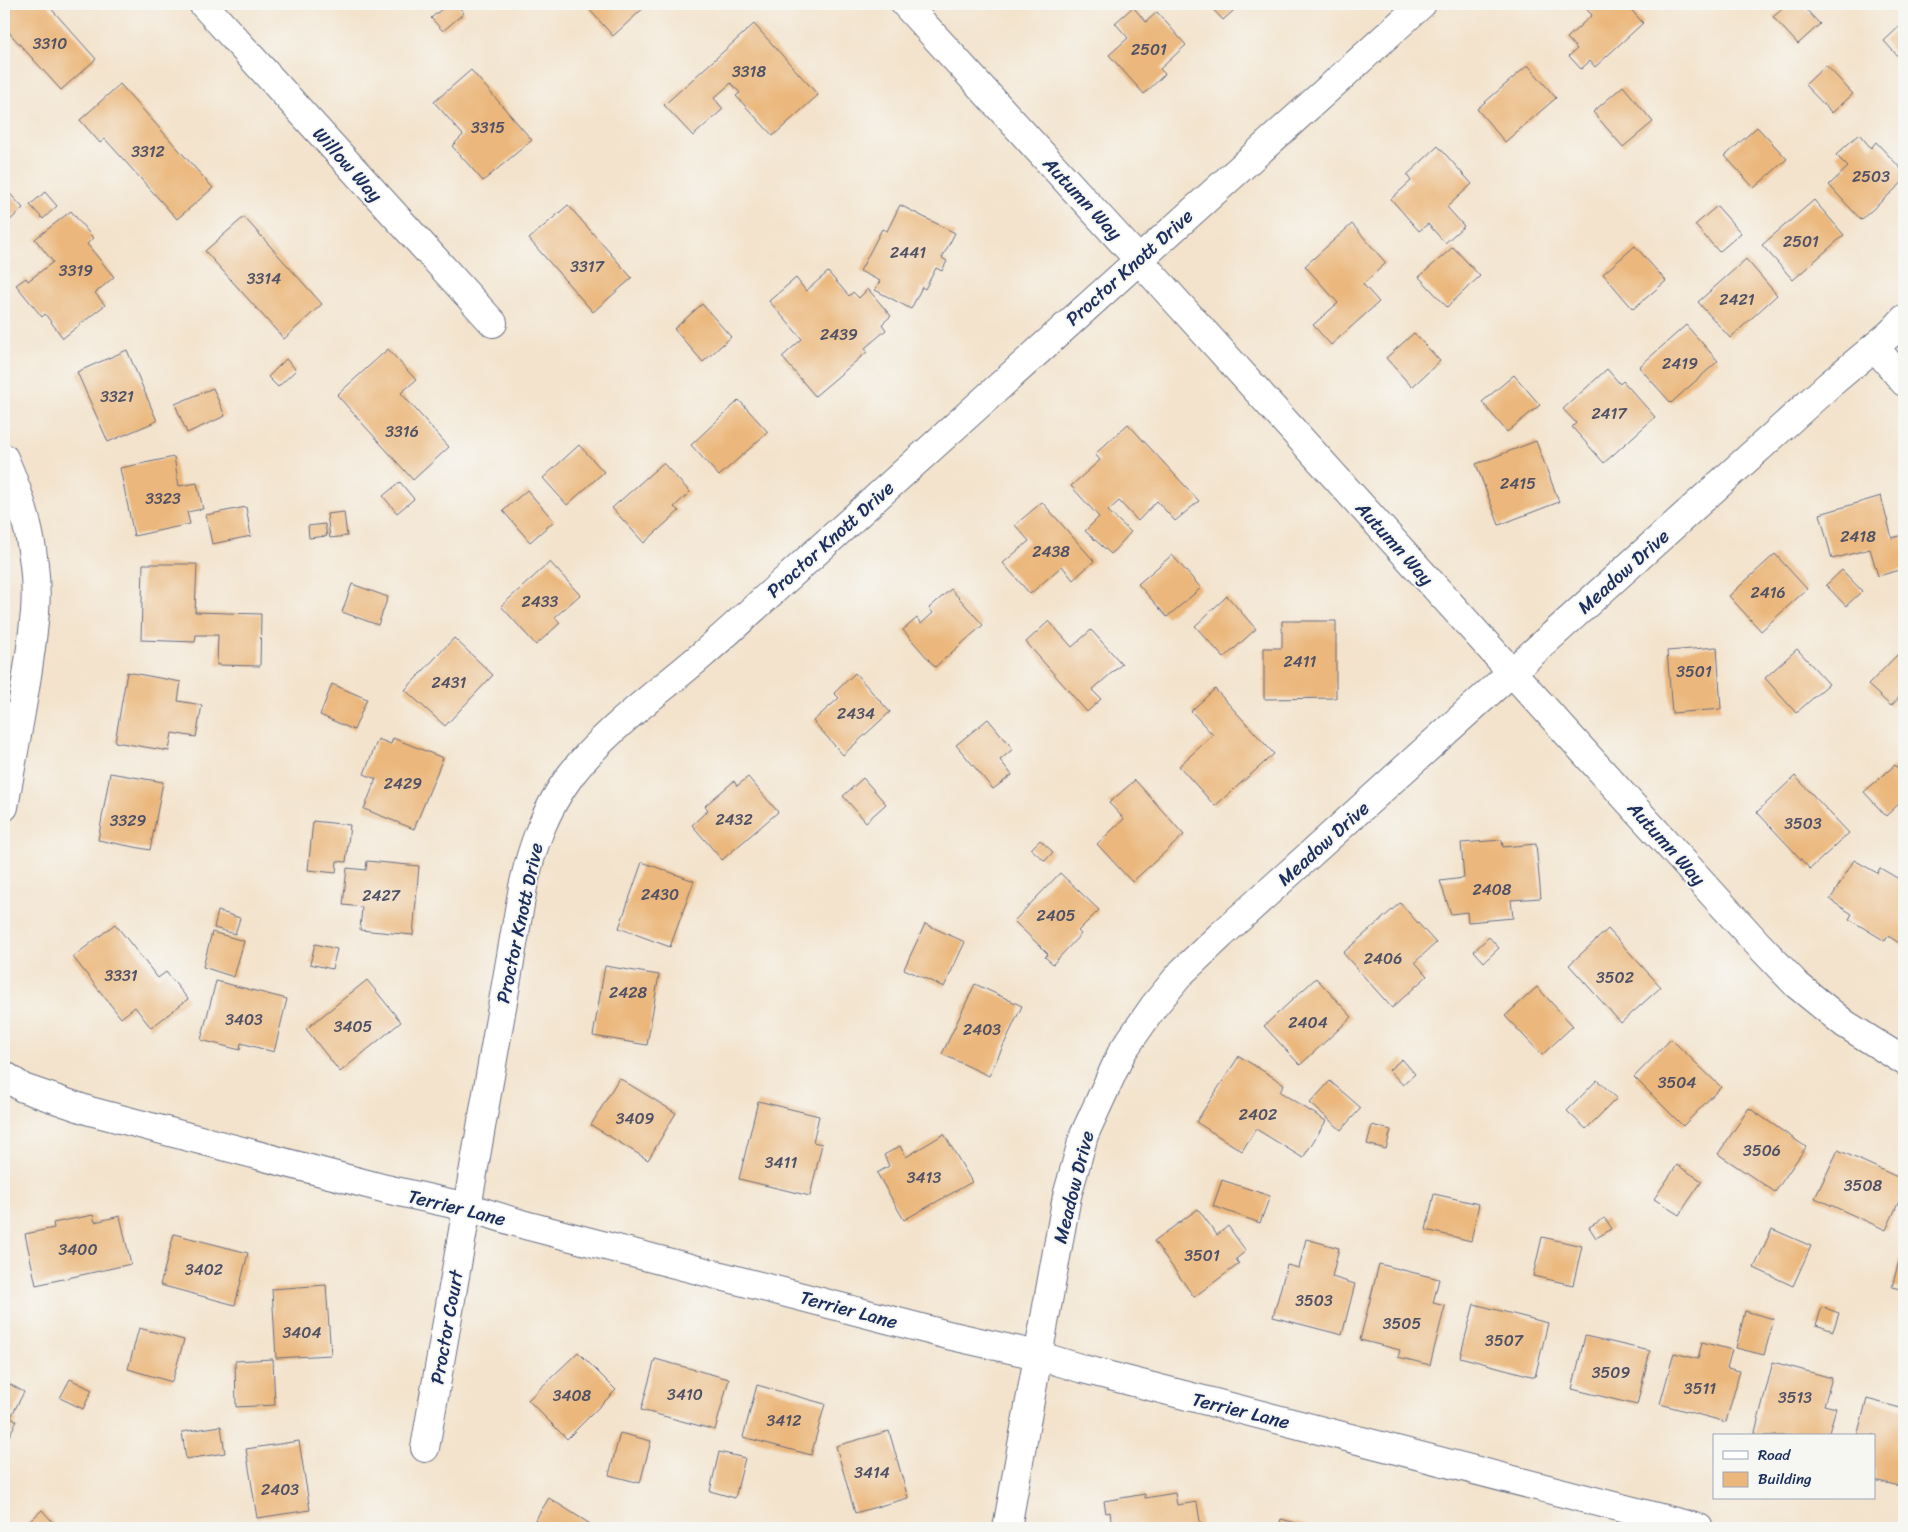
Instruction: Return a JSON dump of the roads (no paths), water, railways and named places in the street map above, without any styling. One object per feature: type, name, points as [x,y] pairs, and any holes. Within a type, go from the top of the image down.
[{"type":"street","name":"Willow Way","points":[[203,4],[493,323]]},
{"type":"street","name":"Autumn Way","points":[[905,4],[1138,258],[1756,942],[1797,984],[1845,1024],[1904,1061]]},
{"type":"street","name":"Proctor Knott Drive","points":[[467,1207],[519,906],[530,854],[538,830],[553,801],[571,774],[615,727],[701,656],[1138,258],[1422,4]]},
{"type":"street","name":"Meadow Drive","points":[[1007,1528],[1067,1196],[1084,1135],[1122,1052],[1154,1006],[1182,972],[1221,935],[1829,385],[1875,347],[1904,318]]},
{"type":"street","points":[[1875,347],[1904,382]]},
{"type":"street","points":[[4,458],[14,481],[26,520],[34,565],[35,611],[4,807]]},
{"type":"street","name":"Terrier Lane","points":[[4,1075],[23,1088],[90,1111],[386,1189],[467,1207],[881,1318],[1037,1355],[1083,1369],[1698,1528]]},
{"type":"street","name":"Proctor Court","points":[[425,1448],[467,1207]]}]
